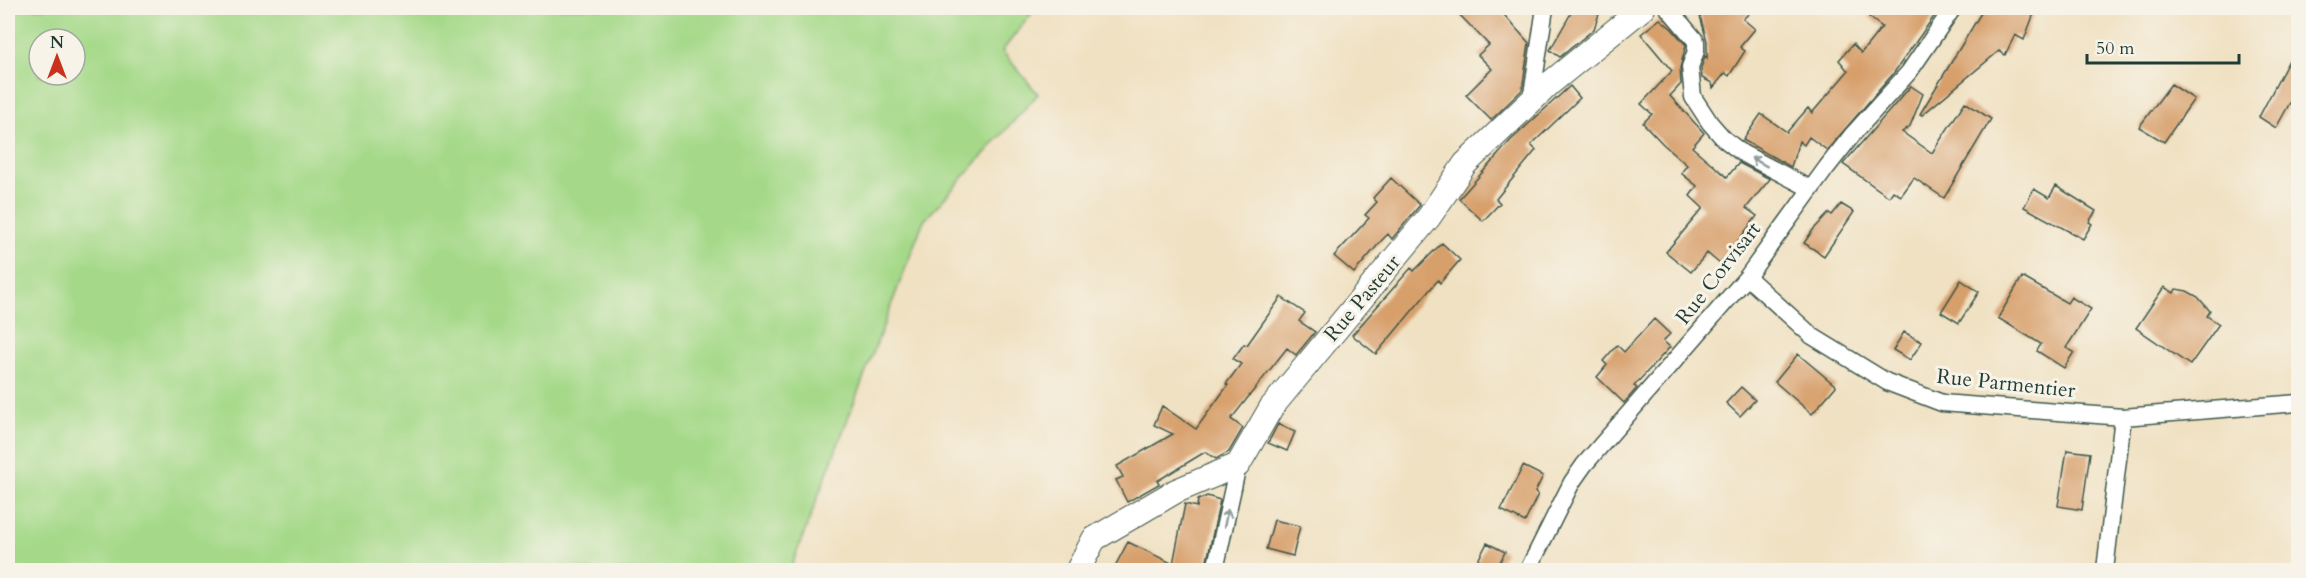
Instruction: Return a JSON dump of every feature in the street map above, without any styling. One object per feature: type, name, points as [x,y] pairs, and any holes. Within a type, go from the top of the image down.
[{"type":"street","name":"Rue Pasteur","points":[[1238,465],[1271,408],[1429,217],[1465,164],[1531,101],[1643,8]]},
{"type":"street","points":[[1668,8],[1696,41],[1696,51],[1690,67],[1693,97],[1710,123],[1724,139],[1742,153],[1811,189]]},
{"type":"street","name":"Rue Corvisart","points":[[1528,570],[1572,482],[1584,465],[1747,277],[1853,134],[1909,72],[1953,8]]},
{"type":"street","points":[[1531,101],[1543,13]]},
{"type":"street","name":"Rue Parmentier","points":[[1747,277],[1812,336],[1887,382],[1942,403],[2123,417],[2298,403]]},
{"type":"street","points":[[2105,570],[2123,417]]},
{"type":"street","points":[[1078,570],[1094,539],[1176,491],[1238,465]]},
{"type":"street","points":[[1215,570],[1238,465]]},
{"type":"green space","points":[[8,8],[1036,8],[1002,51],[1038,94],[923,222],[790,570],[8,570]]},
{"type":"building","points":[[1453,8],[1498,8],[1529,43],[1522,90],[1491,120],[1466,95],[1492,69],[1478,55],[1489,45]]},
{"type":"building","points":[[1574,8],[1601,8],[1594,29],[1560,57],[1550,50]]},
{"type":"building","points":[[1707,8],[1755,8],[1743,19],[1755,29],[1740,47],[1745,51],[1729,76],[1725,73],[1713,88],[1712,83],[1702,78],[1701,68],[1705,56],[1707,58],[1707,41],[1700,16]]},
{"type":"building","points":[[1877,8],[1940,8],[1893,74],[1827,150],[1809,137],[1804,145],[1799,141],[1791,167],[1743,140],[1761,114],[1787,132],[1808,108],[1812,113],[1848,71],[1839,60],[1853,44],[1861,53],[1882,27],[1869,17]]},
{"type":"building","points":[[1984,8],[2036,8],[2024,40],[2015,35],[2005,55],[1999,51],[1922,115],[1920,114]]},
{"type":"building","points":[[1660,19],[1686,45],[1680,68],[1681,84],[1670,96],[1704,133],[1692,147],[1727,177],[1739,163],[1770,179],[1746,208],[1757,216],[1720,264],[1707,253],[1691,272],[1666,252],[1703,208],[1690,196],[1697,186],[1681,173],[1687,165],[1643,123],[1652,114],[1641,104],[1672,71],[1641,34]]},
{"type":"building","points":[[2298,43],[2298,88],[2276,128],[2259,117]]},
{"type":"building","points":[[2171,84],[2194,99],[2164,142],[2139,127]]},
{"type":"building","points":[[1570,86],[1580,98],[1531,145],[1536,150],[1496,199],[1500,203],[1483,221],[1459,199],[1511,140]]},
{"type":"building","points":[[1911,86],[1923,94],[1910,126],[1902,132],[1932,153],[1965,102],[1991,119],[1944,198],[1914,178],[1901,196],[1893,191],[1889,197],[1843,164]]},
{"type":"building","points":[[1391,178],[1420,205],[1392,239],[1388,234],[1354,273],[1334,256],[1369,218],[1365,215],[1377,202],[1373,198]]},
{"type":"building","points":[[2056,186],[2096,211],[2089,222],[2092,224],[2083,239],[2024,207],[2034,189],[2049,198]]},
{"type":"building","points":[[1841,204],[1854,212],[1824,256],[1804,243],[1829,213],[1832,215]]},
{"type":"building","points":[[1442,243],[1460,260],[1440,283],[1438,280],[1376,354],[1352,335],[1411,268],[1414,271]]},
{"type":"building","points":[[2022,277],[2067,303],[2071,297],[2091,309],[2066,348],[2074,352],[2064,368],[2037,351],[2041,344],[1998,318]]},
{"type":"building","points":[[1961,280],[1979,292],[1959,323],[1941,312]]},
{"type":"building","points":[[2164,287],[2174,293],[2176,289],[2187,291],[2198,297],[2210,311],[2207,316],[2219,324],[2190,365],[2136,328]]},
{"type":"building","points":[[1281,297],[1305,313],[1299,321],[1315,332],[1296,355],[1287,348],[1231,419],[1243,428],[1229,452],[1216,459],[1205,452],[1157,481],[1159,484],[1127,502],[1116,480],[1123,477],[1117,466],[1173,434],[1154,425],[1162,406],[1196,429],[1241,364],[1233,359],[1244,344],[1247,345]]},
{"type":"building","points":[[1654,319],[1670,334],[1663,341],[1670,347],[1634,386],[1637,388],[1624,403],[1597,377],[1607,365],[1603,361],[1617,345],[1624,352]]},
{"type":"building","points":[[1904,332],[1922,342],[1910,360],[1893,350]]},
{"type":"building","points":[[1798,354],[1836,386],[1812,414],[1775,382]]},
{"type":"building","points":[[1741,387],[1755,400],[1740,416],[1726,403]]},
{"type":"building","points":[[1278,424],[1295,432],[1287,451],[1268,443]]},
{"type":"building","points":[[2067,450],[2090,453],[2082,510],[2058,506]]},
{"type":"building","points":[[1523,466],[1543,476],[1535,492],[1538,494],[1525,522],[1501,510]]},
{"type":"building","points":[[1207,496],[1220,500],[1205,570],[1113,570],[1128,542],[1173,564],[1185,504],[1197,507],[1198,500]]},
{"type":"building","points":[[1274,520],[1300,526],[1293,556],[1266,549]]},
{"type":"building","points":[[1487,543],[1505,552],[1496,570],[1473,570]]}]
